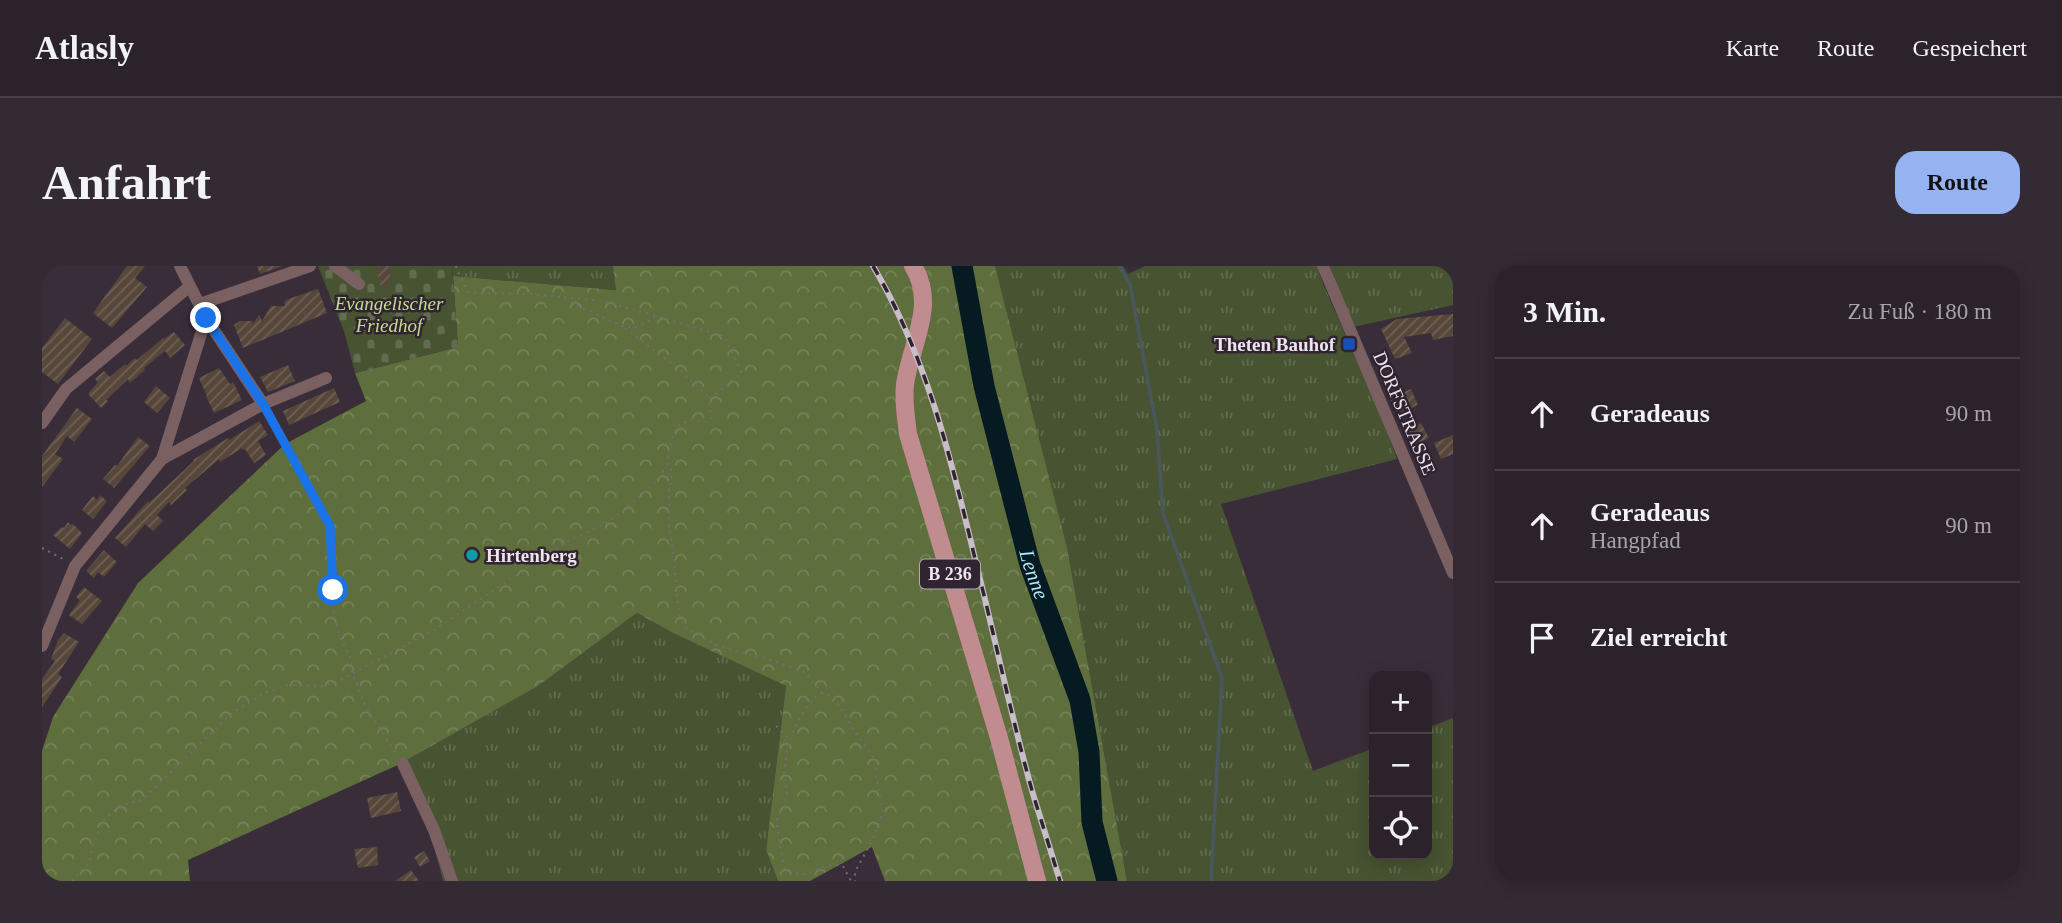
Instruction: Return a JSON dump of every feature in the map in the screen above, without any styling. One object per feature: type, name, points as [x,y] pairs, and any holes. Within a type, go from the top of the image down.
[{"type":"main road","name":"B 236","points":[[913,266],[922,285],[924,300],[905,387],[908,434],[999,738],[1037,881]]},
{"type":"street","points":[[180,266],[206,318],[263,404]]},
{"type":"street","points":[[200,304],[310,266]]},
{"type":"street","points":[[335,266],[359,284]]},
{"type":"street","name":"DORFSTRASSE","points":[[1323,266],[1453,573]]},
{"type":"street","points":[[42,423],[66,388],[190,286]]},
{"type":"street","points":[[42,646],[75,566],[162,459],[206,318]]},
{"type":"street","points":[[162,459],[263,404],[326,378]]},
{"type":"street","points":[[403,764],[434,830],[452,881]]},
{"type":"path","points":[[456,266],[469,293],[530,294],[601,301],[725,337],[742,373],[709,399]]},
{"type":"path","points":[[72,881],[90,861],[92,847],[103,821],[119,806],[142,800],[232,713],[267,692],[288,685],[323,686],[340,680],[434,630],[571,539],[603,525],[624,511],[657,480],[667,466],[669,448],[677,426],[690,420],[705,422],[711,419],[709,399],[680,370],[624,327],[559,297]]},
{"type":"path","points":[[624,327],[638,327],[657,316]]},
{"type":"path","points":[[263,404],[330,526],[334,613],[339,635],[350,657],[352,672],[366,707],[403,764]]},
{"type":"path","points":[[667,466],[671,470],[669,530],[679,615],[686,628],[720,647],[804,672],[822,693],[834,697],[877,763],[876,777],[883,812],[874,837],[855,872],[855,881]]},
{"type":"path","points":[[42,548],[75,566]]},
{"type":"path","points":[[822,693],[817,694],[796,721],[784,776],[787,793],[784,808],[777,821],[785,869],[803,878],[832,864],[843,866],[850,881]]},
{"type":"path","points":[[776,726],[790,739]]},
{"type":"green space","name":"Evangelischer Friedhof","points":[[318,266],[452,266],[458,347],[355,373],[344,331]]},
{"type":"green space","points":[[452,266],[613,266],[617,290],[453,276]]},
{"type":"green space","points":[[613,266],[995,266],[1067,547],[1127,881],[885,881],[872,847],[810,881],[778,881],[766,850],[786,686],[673,633],[637,613],[538,686],[400,764],[188,860],[190,881],[42,881],[42,751],[53,717],[138,583],[285,444],[366,401],[355,373],[458,347],[453,276],[616,290]]},
{"type":"green space","points":[[995,266],[1123,266],[1128,274],[1145,266],[1317,266],[1397,459],[1221,504],[1313,771],[1369,750],[1369,860],[1432,860],[1432,726],[1453,718],[1453,881],[1127,881],[1067,547]]},
{"type":"green space","points":[[1330,266],[1453,266],[1453,305],[1353,327]]},
{"type":"green space","points":[[637,613],[673,633],[786,686],[766,850],[778,881],[443,881],[431,834],[400,764],[538,686]]},
{"type":"building","points":[[127,266],[145,266],[135,278],[147,287],[112,328],[93,313]]},
{"type":"building","points":[[257,266],[283,266],[260,274]]},
{"type":"building","points":[[378,266],[390,266],[390,285],[378,285]]},
{"type":"building","points":[[318,289],[327,313],[243,348],[234,325],[240,321],[252,321],[253,324],[259,315],[262,321],[271,306],[285,306],[284,302],[288,299]]},
{"type":"building","points":[[1453,314],[1453,336],[1433,340],[1431,333],[1404,337],[1412,353],[1395,359],[1381,329],[1397,319]]},
{"type":"building","points":[[65,318],[92,339],[58,384],[42,372],[42,348]]},
{"type":"building","points":[[174,332],[185,345],[170,358],[165,351],[130,383],[128,379],[101,408],[88,394],[98,382],[95,379],[104,371],[110,377]]},
{"type":"building","points":[[288,365],[295,381],[268,392],[260,377]]},
{"type":"building","points":[[219,368],[230,384],[233,382],[242,400],[214,413],[199,378]]},
{"type":"building","points":[[156,386],[170,398],[157,413],[144,402]]},
{"type":"building","points":[[334,388],[340,402],[289,425],[283,411]]},
{"type":"building","points":[[1411,389],[1418,405],[1397,414],[1390,398]]},
{"type":"building","points":[[77,408],[92,419],[74,442],[67,436],[55,454],[63,459],[42,487],[42,456]]},
{"type":"building","points":[[259,421],[268,435],[258,441],[266,455],[254,463],[242,448],[220,462],[219,459],[157,515],[163,521],[153,531],[145,524],[126,547],[115,538],[148,501],[149,503],[193,460]]},
{"type":"building","points":[[1421,423],[1429,438],[1414,445],[1407,430]]},
{"type":"building","points":[[1453,435],[1453,454],[1441,459],[1434,443]]},
{"type":"building","points":[[138,437],[150,446],[114,488],[103,479],[117,466]]},
{"type":"building","points":[[100,495],[107,501],[93,519],[82,510],[93,496],[97,500]]},
{"type":"building","points":[[68,522],[82,533],[70,549],[53,535]]},
{"type":"building","points":[[104,550],[117,562],[104,577],[98,572],[94,578],[86,571]]},
{"type":"building","points":[[84,587],[102,601],[82,624],[69,615],[80,600],[76,597]]},
{"type":"building","points":[[64,633],[79,642],[58,674],[62,677],[42,707],[42,679],[55,661],[51,659],[58,640]]},
{"type":"building","points":[[397,792],[401,811],[371,818],[367,798]]},
{"type":"building","points":[[377,847],[378,865],[358,868],[354,849]]},
{"type":"building","points":[[424,851],[430,861],[420,867],[414,857]]},
{"type":"building","points":[[411,870],[419,881],[395,881]]},
{"type":"waterway","name":"Lenne","points":[[962,266],[984,386],[1030,565],[1080,700],[1089,752],[1092,822],[1107,881]]},
{"type":"waterway","points":[[1119,266],[1130,284],[1157,430],[1163,513],[1222,678],[1211,881]]},
{"type":"railway","points":[[873,266],[909,338],[948,451],[1025,766],[1060,881]]},
{"type":"place","name":"Theten Bauhof","points":[[1349,344]]},
{"type":"place","name":"Hirtenberg","points":[[472,555]]},
{"type":"route","points":[[206,318],[263,404],[330,526],[333,590]]}]
